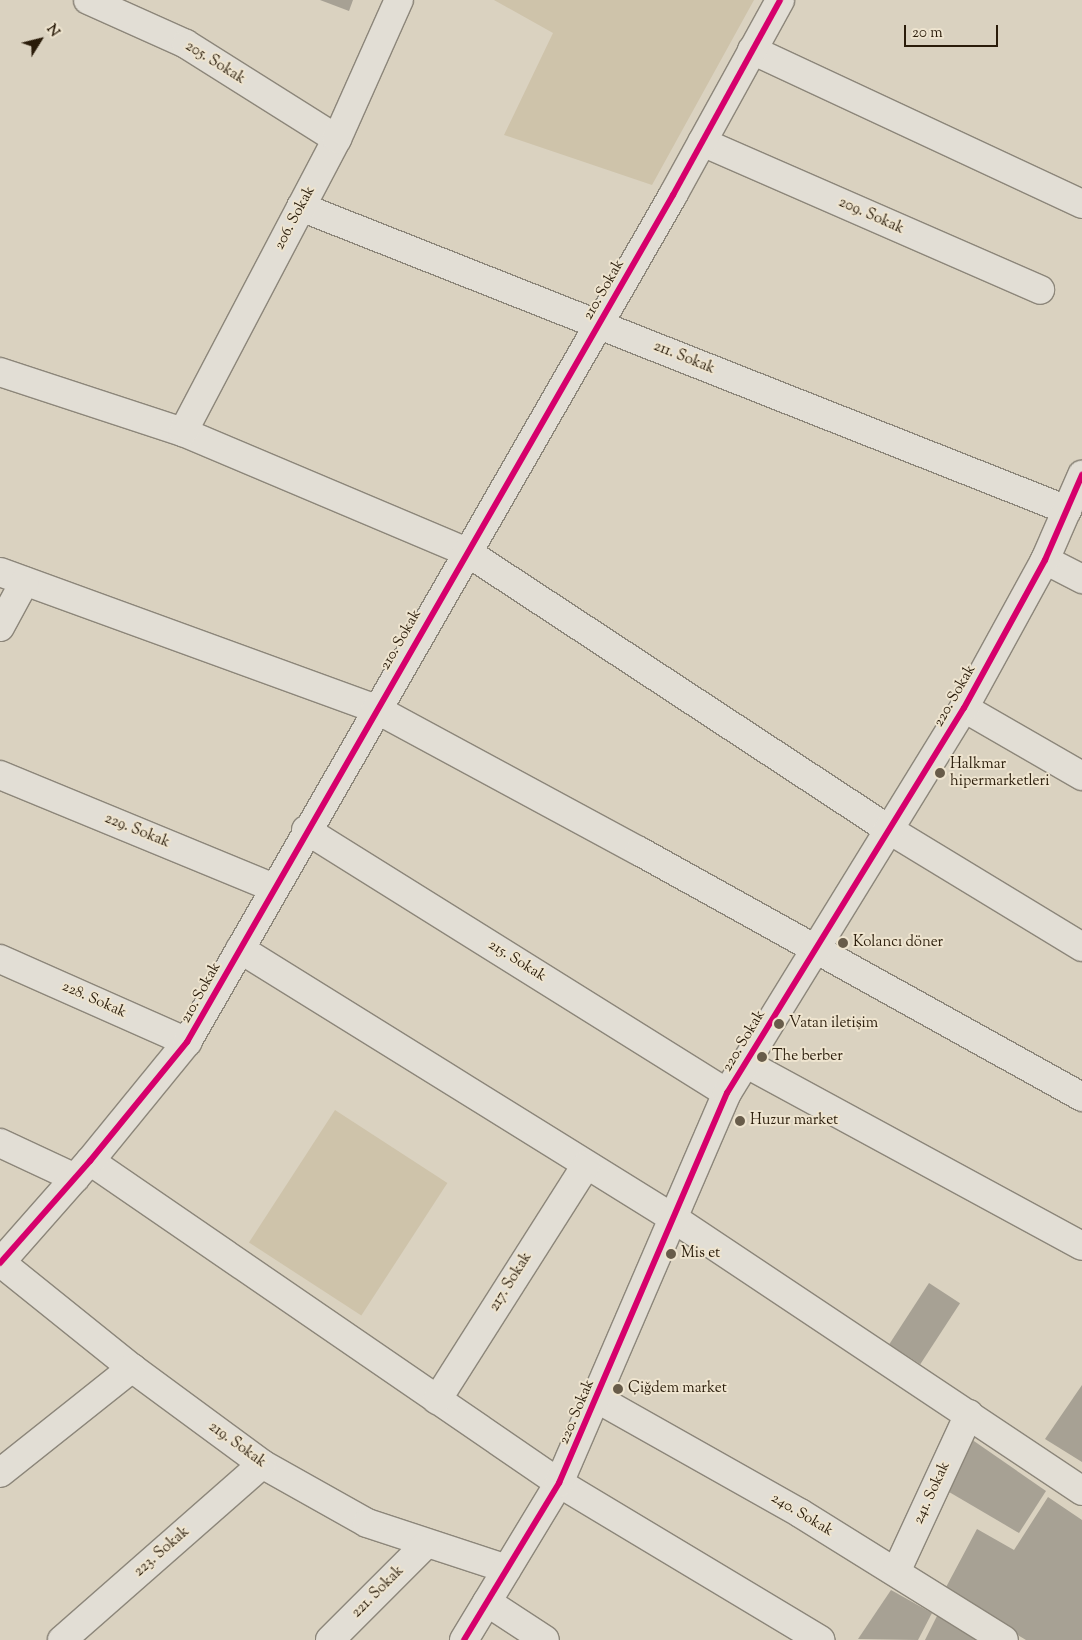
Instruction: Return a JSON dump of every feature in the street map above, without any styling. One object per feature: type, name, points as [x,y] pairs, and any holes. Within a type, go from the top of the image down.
[{"type":"street","name":"205. Sokak","points":[[88,0],[186,44],[337,139]]},
{"type":"street","name":"206. Sokak","points":[[183,432],[337,139],[399,0]]},
{"type":"street","name":"210. Sokak","points":[[0,1263],[83,1169],[188,1042],[306,830],[702,142],[780,0]]},
{"type":"street","points":[[752,50],[1082,204]]},
{"type":"street","name":"209. Sokak","points":[[702,142],[1040,290]]},
{"type":"street","name":"211. Sokak","points":[[301,207],[1067,510]]},
{"type":"street","points":[[0,372],[183,432],[466,552],[888,829],[1082,947]]},
{"type":"street","name":"220. Sokak","points":[[464,1640],[560,1483],[727,1093],[964,708],[1045,560],[1082,475]]},
{"type":"street","points":[[1045,560],[1082,579]]},
{"type":"street","points":[[0,572],[376,709],[639,851],[814,950],[1082,1097]]},
{"type":"street","points":[[0,627],[25,582]]},
{"type":"street","points":[[964,708],[1082,776]]},
{"type":"street","name":"229. Sokak","points":[[0,775],[274,888]]},
{"type":"street","name":"215. Sokak","points":[[306,830],[727,1093]]},
{"type":"street","points":[[240,949],[673,1218],[1082,1491]]},
{"type":"street","name":"228. Sokak","points":[[0,959],[188,1042]]},
{"type":"street","points":[[745,1063],[1082,1246]]},
{"type":"street","points":[[0,1143],[83,1169],[437,1400],[560,1483],[820,1640]]},
{"type":"street","name":"217. Sokak","points":[[437,1400],[586,1164]]},
{"type":"street","name":"219. Sokak","points":[[0,1263],[132,1368],[262,1464],[367,1523],[426,1544],[507,1569]]},
{"type":"street","points":[[0,1473],[132,1368]]},
{"type":"street","name":"240. Sokak","points":[[596,1398],[800,1513],[1004,1640]]},
{"type":"street","name":"241. Sokak","points":[[896,1572],[969,1414]]},
{"type":"street","name":"223. Sokak","points":[[62,1640],[262,1464]]},
{"type":"street","name":"221. Sokak","points":[[330,1640],[426,1544]]},
{"type":"street","points":[[487,1602],[545,1640]]},
{"type":"shaded area","points":[[494,0],[754,0],[652,185],[504,135],[553,33]]},
{"type":"shaded area","points":[[335,1110],[447,1183],[361,1315],[249,1243]]},
{"type":"building","points":[[320,0],[353,0],[349,11]]},
{"type":"building","points":[[929,1283],[960,1303],[920,1364],[889,1344]]},
{"type":"building","points":[[1082,1385],[1082,1462],[1045,1439]]},
{"type":"building","points":[[971,1439],[1046,1491],[1019,1533],[944,1489]]},
{"type":"building","points":[[1048,1497],[1082,1520],[1082,1640],[1026,1640],[944,1591],[977,1529],[1014,1550]]},
{"type":"building","points":[[891,1590],[932,1613],[918,1640],[858,1639]]},
{"type":"building","points":[[938,1614],[981,1640],[925,1640]]},
{"type":"cycle path","points":[[0,1263],[90,1161],[187,1042],[673,195],[780,0]]},
{"type":"cycle path","points":[[464,1640],[559,1483],[727,1093],[964,708],[1045,560],[1082,475]]},
{"type":"place","name":"Halkmar hipermarketleri","points":[[940,773]]},
{"type":"place","name":"Kolancı döner","points":[[843,943]]},
{"type":"place","name":"Vatan iletişim","points":[[779,1024]]},
{"type":"place","name":"The berber","points":[[762,1057]]},
{"type":"place","name":"Huzur market","points":[[740,1121]]},
{"type":"place","name":"Mis et","points":[[671,1254]]},
{"type":"place","name":"Çiğdem market","points":[[618,1389]]}]
